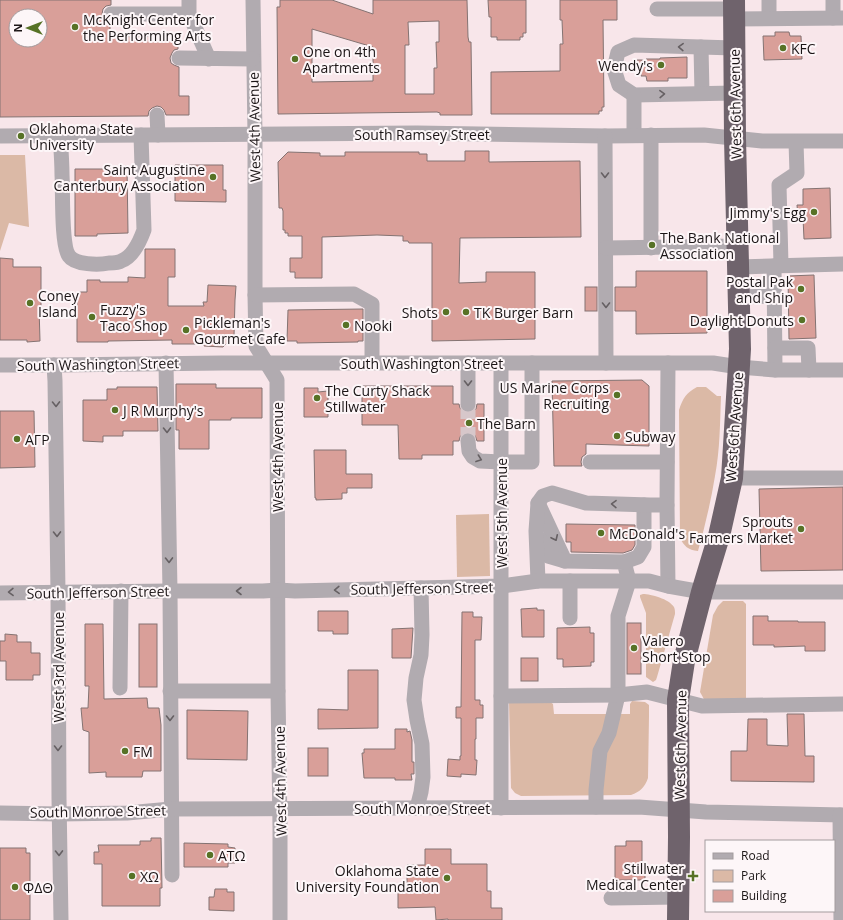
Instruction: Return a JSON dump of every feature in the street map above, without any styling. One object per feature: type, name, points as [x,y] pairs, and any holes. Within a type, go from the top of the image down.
[{"type":"highway","name":"West 6th Avenue","points":[[678,920],[678,700],[684,661],[702,592],[719,536],[732,478],[739,367],[740,349],[734,92],[734,9]]},
{"type":"street","name":"West 4th Avenue","points":[[253,0],[256,346],[277,380],[280,920]]},
{"type":"street","points":[[769,0],[769,18]]},
{"type":"street","points":[[657,9],[701,4],[734,9],[769,18],[838,18],[833,0]]},
{"type":"street","points":[[111,14],[189,7],[209,59]]},
{"type":"street","points":[[734,48],[634,45],[618,52],[614,69],[619,85],[634,95],[734,92]]},
{"type":"street","points":[[701,47],[702,93]]},
{"type":"street","points":[[178,58],[253,59]]},
{"type":"street","points":[[634,95],[634,135]]},
{"type":"street","points":[[157,116],[158,135]]},
{"type":"street","name":"South Ramsey Street","points":[[0,136],[417,134],[605,136],[704,135],[762,141],[843,142]]},
{"type":"street","points":[[60,136],[63,226],[68,256],[75,261],[83,263],[105,264],[122,261],[132,253],[141,240],[144,230],[141,135]]},
{"type":"street","points":[[651,135],[651,248]]},
{"type":"street","points":[[605,136],[606,363]]},
{"type":"street","points":[[775,370],[774,296],[777,266],[780,185],[796,173],[796,142]]},
{"type":"street","points":[[606,248],[651,248],[738,256],[777,266],[843,264]]},
{"type":"street","points":[[255,294],[354,294],[372,304],[372,363]]},
{"type":"street","points":[[739,297],[774,296]]},
{"type":"street","points":[[775,348],[808,348],[809,370]]},
{"type":"street","points":[[166,363],[170,591],[172,875]]},
{"type":"street","name":"South Washington Street","points":[[0,365],[166,363],[713,363],[775,370],[843,370]]},
{"type":"street","points":[[468,363],[468,404]]},
{"type":"street","name":"West 5th Avenue","points":[[501,363],[501,808]]},
{"type":"street","points":[[468,441],[469,451],[473,457],[480,460],[532,462],[532,363]]},
{"type":"street","points":[[668,363],[668,586]]},
{"type":"street","name":"West 3rd Avenue","points":[[54,365],[61,920]]},
{"type":"street","points":[[590,462],[667,462]]},
{"type":"street","points":[[732,478],[843,478]]},
{"type":"street","points":[[538,581],[536,531],[538,503],[543,496],[552,493],[586,503],[667,505]]},
{"type":"street","points":[[538,503],[566,561]]},
{"type":"street","points":[[536,531],[548,556],[566,561],[624,562],[638,557],[644,547],[644,505]]},
{"type":"street","points":[[596,807],[596,790],[600,751],[609,733],[618,695],[618,616],[629,581],[624,562]]},
{"type":"street","name":"South Jefferson Street","points":[[0,593],[295,591],[502,586],[538,581],[649,581],[702,592],[843,592]]},
{"type":"street","points":[[570,581],[570,618]]},
{"type":"street","points":[[417,808],[423,777],[422,744],[414,700],[416,678],[421,656],[422,588]]},
{"type":"street","points":[[120,688],[121,591]]},
{"type":"street","points":[[170,691],[278,691]]},
{"type":"street","points":[[501,696],[618,695],[647,692],[702,706],[843,704]]},
{"type":"street","name":"South Monroe Street","points":[[0,813],[127,813],[171,809],[639,807],[706,812],[842,815]]},
{"type":"street","points":[[841,920],[842,815]]},
{"type":"street","points":[[611,898],[678,897]]},
{"type":"green space","points":[[0,155],[25,155],[29,227],[9,223],[0,251]]},
{"type":"green space","points":[[697,387],[706,387],[717,396],[721,396],[720,436],[717,466],[710,504],[698,551],[687,547],[680,538],[679,410],[685,396]]},
{"type":"green space","points":[[489,514],[490,576],[457,577],[456,515]]},
{"type":"green space","points":[[643,594],[664,599],[672,604],[675,610],[657,677],[653,682],[646,677],[646,613],[640,597],[640,595]]},
{"type":"green space","points":[[723,601],[743,601],[746,604],[746,700],[705,701],[700,692],[713,615]]},
{"type":"green space","points":[[632,701],[645,702],[649,705],[648,778],[644,787],[640,791],[631,795],[521,796],[515,793],[511,788],[509,702],[550,702],[553,704],[554,714],[630,714],[630,704]]},
{"type":"building","points":[[0,0],[111,0],[111,5],[106,6],[103,9],[102,14],[103,19],[110,23],[110,37],[178,36],[178,49],[174,50],[170,58],[171,63],[179,67],[179,96],[189,96],[189,115],[166,115],[161,107],[157,106],[149,111],[148,116],[0,117]]},
{"type":"building","name":"One on 4th Apartments","points":[[280,0],[332,0],[373,14],[373,0],[467,0],[468,37],[469,42],[471,42],[472,115],[440,115],[440,113],[437,112],[278,114],[277,7],[280,7]],"holes":[[[439,21],[439,42],[436,42],[437,68],[434,68],[434,94],[405,94],[405,45],[409,45],[408,22]],[[312,29],[373,47],[373,81],[312,82]]]},
{"type":"building","points":[[488,0],[526,0],[526,33],[523,33],[523,37],[520,37],[520,40],[497,40],[497,37],[491,37],[491,17],[489,17]]},
{"type":"building","points":[[560,0],[617,0],[617,20],[603,20],[604,107],[602,107],[602,111],[599,111],[599,114],[491,114],[491,72],[560,71],[560,44],[563,44],[562,20],[560,20]]},
{"type":"building","name":"KFC","points":[[775,32],[789,32],[790,36],[801,36],[802,59],[764,60],[763,36],[775,36]]},
{"type":"building","name":"Wendy's","points":[[687,57],[687,78],[668,78],[668,81],[647,81],[646,76],[641,76],[641,70],[635,70],[635,60]]},
{"type":"building","points":[[465,151],[489,151],[489,162],[580,161],[581,237],[460,238],[459,283],[486,282],[486,272],[535,272],[535,339],[432,341],[432,243],[409,243],[408,241],[403,241],[403,236],[377,235],[322,237],[322,278],[295,278],[295,272],[290,272],[290,258],[302,258],[302,236],[288,236],[288,233],[285,233],[285,230],[283,230],[283,211],[282,208],[279,208],[278,162],[288,152],[320,153],[320,156],[345,156],[345,152],[419,152],[419,154],[427,154],[427,161],[465,161]]},
{"type":"building","points":[[175,165],[223,165],[223,190],[226,190],[226,202],[175,201]]},
{"type":"building","points":[[127,166],[128,233],[97,234],[97,236],[75,236],[75,169],[106,169],[106,167]]},
{"type":"building","name":"Jimmy's Egg","points":[[830,188],[831,238],[804,239],[803,218],[798,218],[797,205],[803,205],[803,189]]},
{"type":"building","points":[[145,249],[175,249],[175,277],[168,277],[168,306],[204,306],[203,302],[207,302],[208,285],[236,286],[234,336],[223,347],[204,346],[204,344],[172,344],[172,340],[77,342],[77,292],[87,292],[87,280],[100,280],[100,282],[128,282],[128,277],[145,278]]},
{"type":"building","points":[[0,258],[13,259],[13,267],[41,267],[41,307],[39,307],[40,341],[27,342],[27,340],[0,340]]},
{"type":"building","points":[[636,271],[707,271],[707,333],[636,334],[636,311],[615,311],[615,287],[636,287]]},
{"type":"building","points":[[814,275],[816,338],[789,339],[788,276]]},
{"type":"building","points":[[585,287],[597,287],[597,311],[585,311]]},
{"type":"building","points":[[363,309],[363,341],[297,343],[297,341],[287,341],[288,310]]},
{"type":"building","points":[[642,380],[649,386],[649,446],[586,444],[586,454],[582,457],[582,466],[554,466],[552,381]]},
{"type":"building","points":[[176,384],[216,384],[216,388],[262,388],[262,418],[209,420],[209,449],[179,449],[179,430],[176,430]]},
{"type":"building","points":[[362,386],[453,386],[453,404],[459,404],[463,412],[472,412],[476,409],[477,404],[484,404],[484,441],[477,441],[475,435],[467,432],[462,434],[459,441],[453,441],[453,455],[422,455],[422,459],[399,459],[398,425],[362,425]]},
{"type":"building","name":"J R Murphy's","points":[[117,387],[157,387],[158,431],[123,431],[123,436],[103,436],[103,442],[83,441],[83,400],[107,400],[107,389],[117,389]]},
{"type":"building","name":"The Curty Shack Stillwater","points":[[304,388],[318,388],[318,392],[328,391],[328,417],[304,417]]},
{"type":"building","name":"AΓP","points":[[0,411],[34,411],[35,467],[0,468]]},
{"type":"building","points":[[314,450],[346,450],[346,474],[372,474],[372,488],[347,488],[347,493],[342,493],[342,499],[316,500]]},
{"type":"building","name":"Sprouts Farmers Market","points":[[843,487],[843,570],[761,571],[759,489]]},
{"type":"building","name":"McDonald's","points":[[566,524],[635,525],[635,545],[632,550],[623,553],[571,552],[571,542],[566,542]]},
{"type":"building","points":[[537,608],[537,610],[544,610],[544,637],[522,637],[521,609]]},
{"type":"building","points":[[318,611],[348,611],[348,634],[333,634],[333,631],[318,631]]},
{"type":"building","points":[[462,612],[473,612],[473,617],[482,617],[481,640],[475,640],[475,700],[480,700],[480,705],[483,705],[483,718],[476,718],[476,775],[461,774],[461,777],[447,776],[448,759],[460,760],[461,756],[461,718],[456,718],[456,707],[461,707]]},
{"type":"building","points":[[753,616],[768,616],[768,621],[825,622],[825,651],[805,651],[805,646],[774,647],[774,645],[753,645]]},
{"type":"building","name":"Valero Short Stop","points":[[627,623],[641,623],[641,674],[627,674]]},
{"type":"building","name":"FM","points":[[85,624],[103,624],[104,699],[147,698],[148,708],[159,708],[161,725],[161,771],[143,771],[142,777],[106,777],[106,772],[89,773],[89,732],[83,730],[81,708],[88,708],[89,686],[85,686]]},
{"type":"building","points":[[139,624],[157,624],[157,687],[139,687]]},
{"type":"building","points":[[590,627],[590,633],[594,633],[594,662],[591,662],[591,666],[563,667],[563,659],[557,659],[557,628]]},
{"type":"building","points":[[413,628],[411,658],[392,658],[392,629]]},
{"type":"building","points":[[5,634],[17,635],[17,642],[31,642],[31,653],[40,653],[40,675],[33,675],[33,680],[6,680],[6,661],[0,661],[0,641],[5,641]]},
{"type":"building","points":[[521,658],[538,658],[538,681],[521,681]]},
{"type":"building","points":[[348,670],[378,670],[378,728],[318,729],[318,709],[348,710]]},
{"type":"building","points":[[187,710],[248,711],[247,760],[187,759]]},
{"type":"building","points":[[787,714],[804,714],[805,756],[814,756],[814,782],[731,781],[731,751],[747,751],[748,719],[767,719],[767,745],[788,746]]},
{"type":"building","points":[[395,729],[407,729],[407,732],[410,731],[412,740],[412,762],[414,762],[414,774],[411,774],[412,780],[395,780],[395,778],[364,778],[362,753],[364,753],[364,749],[395,749]]},
{"type":"building","points":[[308,748],[328,748],[328,776],[308,776]]},
{"type":"building","name":"XΩ","points":[[151,838],[161,838],[162,888],[160,888],[160,906],[102,906],[102,864],[94,864],[94,852],[99,852],[98,845],[140,845],[140,841],[151,841]]},
{"type":"building","points":[[626,841],[642,841],[642,870],[645,870],[645,880],[615,880],[615,846],[626,846]]},
{"type":"building","name":"ΑTΩ","points":[[184,843],[228,844],[228,847],[235,848],[235,863],[228,863],[228,867],[184,867]]},
{"type":"building","name":"ΦΔΘ","points":[[0,848],[26,848],[26,853],[30,853],[30,920],[0,920]]},
{"type":"building","name":"Oklahoma State University Foundation","points":[[425,849],[451,849],[451,864],[487,864],[487,891],[491,891],[491,908],[502,908],[502,920],[436,920],[435,907],[398,908],[398,891],[407,891],[407,865],[425,865]]},
{"type":"building","points":[[215,889],[227,889],[227,892],[234,892],[234,911],[209,910],[209,897],[214,897]]},
{"type":"tunnel","points":[[468,404],[468,441]]},
{"type":"place","name":"McKnight Center for the Performing Arts","points":[[75,27]]},
{"type":"place","name":"KFC","points":[[783,48]]},
{"type":"place","name":"One on 4th Apartments","points":[[295,59]]},
{"type":"place","name":"Wendy's","points":[[661,65]]},
{"type":"place","name":"Oklahoma State University","points":[[21,136]]},
{"type":"place","name":"Saint Augustine Canterbury Association","points":[[213,177]]},
{"type":"place","name":"Jimmy's Egg","points":[[814,212]]},
{"type":"place","name":"The Bank National Association","points":[[652,245]]},
{"type":"place","name":"Postal Pak and Ship","points":[[801,289]]},
{"type":"place","name":"Coney Island","points":[[30,303]]},
{"type":"place","name":"Shots","points":[[446,312]]},
{"type":"place","name":"TK Burger Barn","points":[[466,312]]},
{"type":"place","name":"Fuzzy's Taco Shop","points":[[92,317]]},
{"type":"place","name":"Daylight Donuts","points":[[802,320]]},
{"type":"place","name":"Nooki","points":[[346,325]]},
{"type":"place","name":"Pickleman's Gourmet Cafe","points":[[186,330]]},
{"type":"place","name":"US Marine Corps Recruiting","points":[[617,395]]},
{"type":"place","name":"The Curty Shack Stillwater","points":[[317,398]]},
{"type":"place","name":"J R Murphy's","points":[[115,410]]},
{"type":"place","name":"The Barn","points":[[469,423]]},
{"type":"place","name":"Subway","points":[[617,436]]},
{"type":"place","name":"AΓP","points":[[17,439]]},
{"type":"place","name":"Sprouts Farmers Market","points":[[801,529]]},
{"type":"place","name":"McDonald's","points":[[601,533]]},
{"type":"place","name":"Valero Short Stop","points":[[634,648]]},
{"type":"place","name":"FM","points":[[125,751]]},
{"type":"place","name":"ΑTΩ","points":[[210,855]]},
{"type":"place","name":"XΩ","points":[[132,876]]},
{"type":"place","name":"Stillwater Medical Center","points":[[693,876]]},
{"type":"place","name":"Oklahoma State University Foundation","points":[[447,878]]},
{"type":"place","name":"ΦΔΘ","points":[[15,887]]}]
